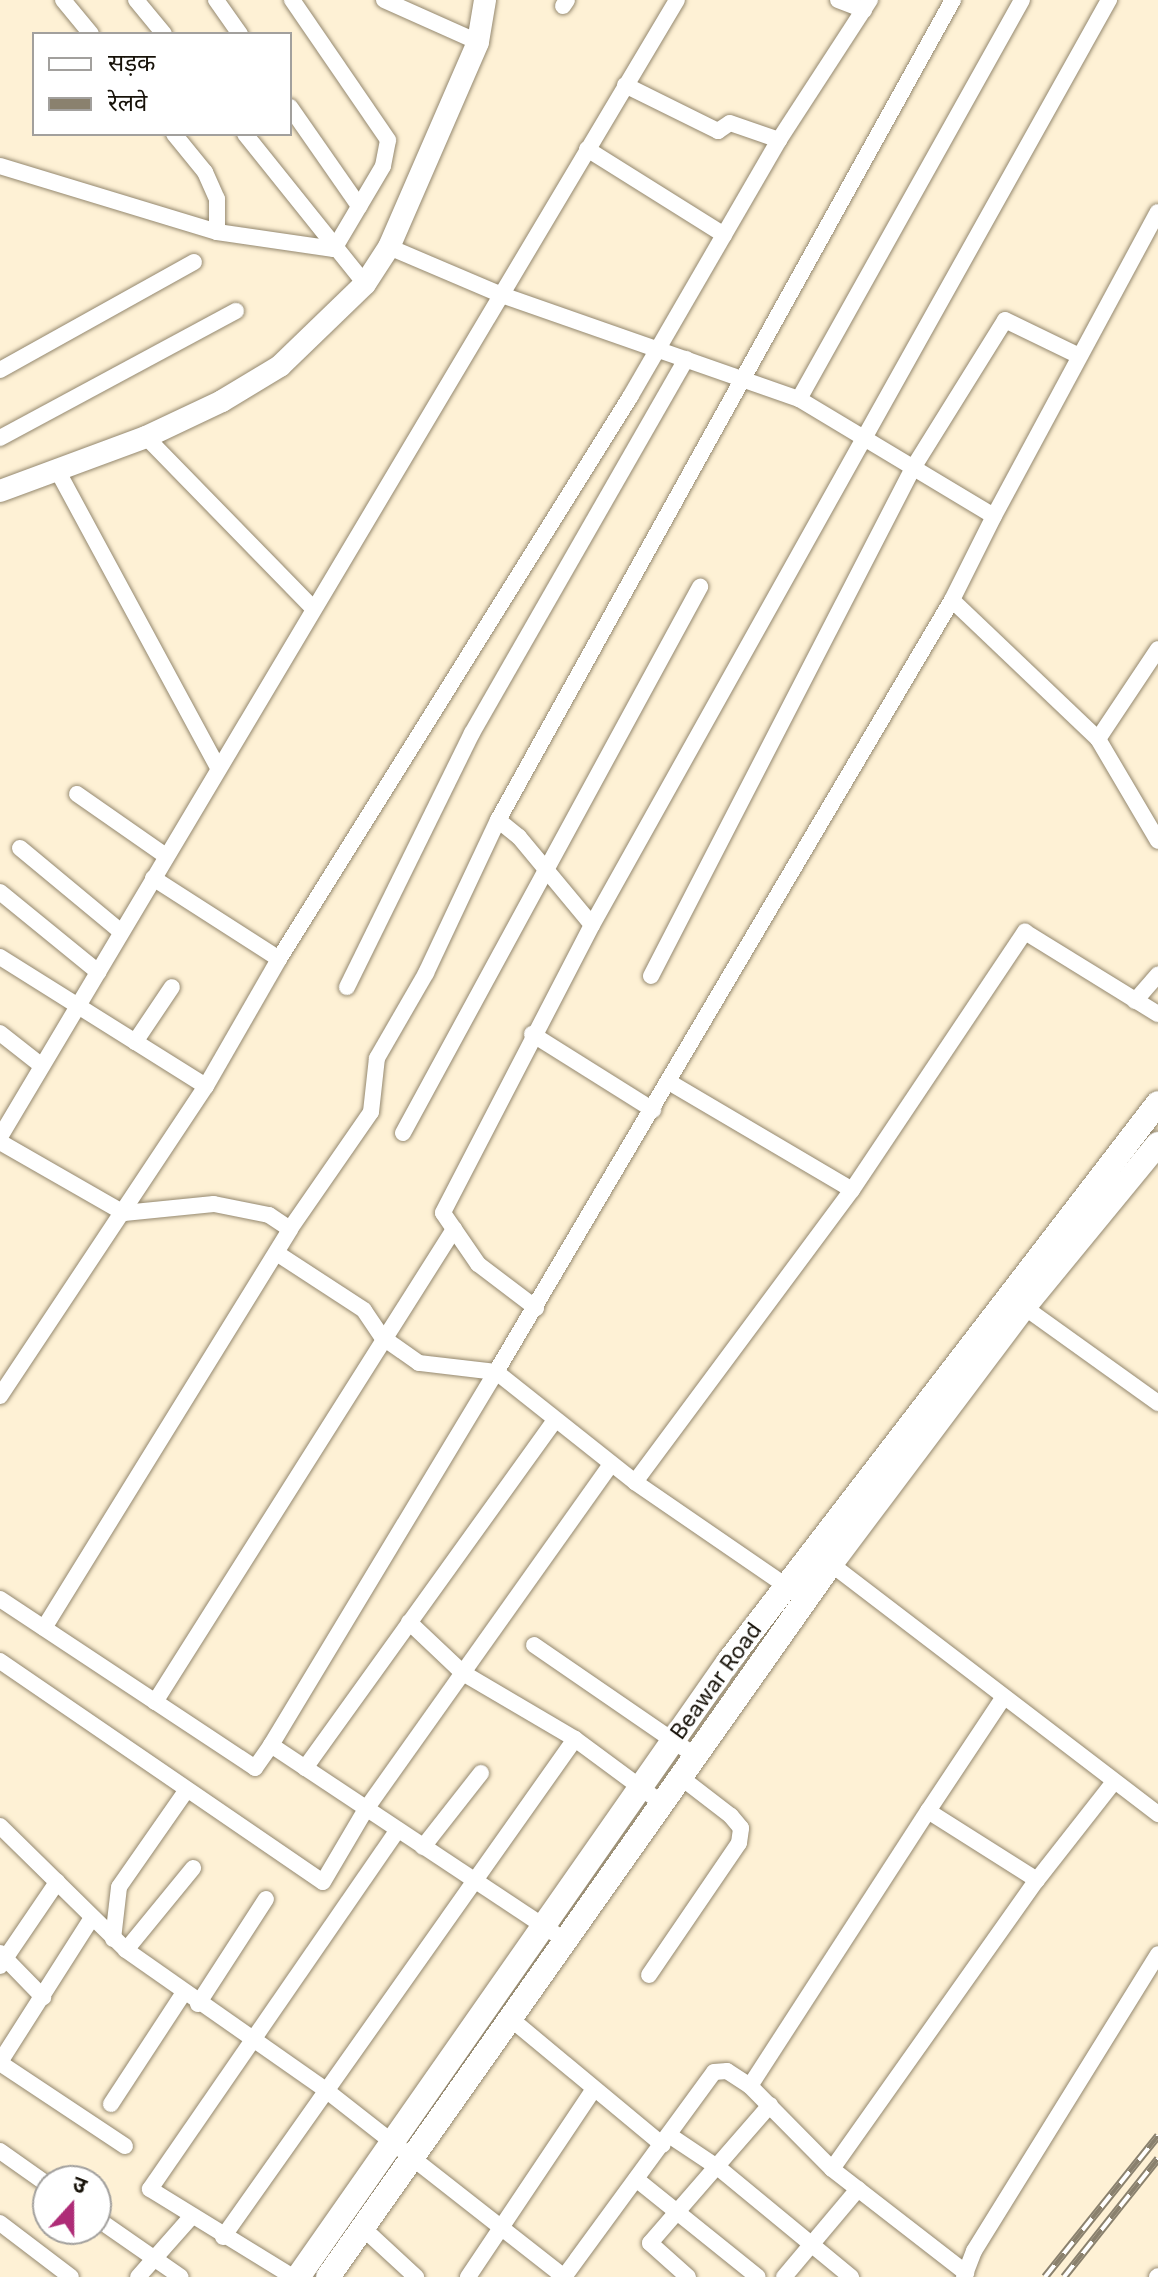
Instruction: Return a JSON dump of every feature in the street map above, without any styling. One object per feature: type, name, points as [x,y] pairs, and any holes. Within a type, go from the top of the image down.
[{"type":"main road","name":"Beawar Road","points":[[296,2277],[542,1926],[651,1794],[679,1776],[797,1594],[1002,1300],[1158,1103]]},
{"type":"main road","name":"Beawar Road","points":[[328,2277],[567,1942],[651,1794],[672,1741],[797,1594],[831,1564],[1024,1307],[1158,1144]]},
{"type":"street","points":[[63,0],[89,32]]},
{"type":"street","points":[[136,0],[162,32]]},
{"type":"street","points":[[216,0],[239,32]]},
{"type":"street","points":[[292,0],[388,140],[383,166],[334,249]]},
{"type":"street","points":[[384,0],[478,42]]},
{"type":"street","points":[[0,491],[146,437],[280,366],[365,284],[389,247],[478,42],[485,0]]},
{"type":"street","points":[[290,1229],[269,1215],[214,1204],[124,1213],[0,1139],[499,294],[677,0]]},
{"type":"street","points":[[0,1396],[206,1086],[279,959],[388,792],[779,140],[867,5],[838,0]]},
{"type":"street","points":[[44,1628],[278,1254],[290,1229],[371,1112],[377,1058],[426,973],[498,820],[746,381],[953,0]]},
{"type":"street","points":[[799,399],[1022,0]]},
{"type":"street","points":[[536,1308],[478,1264],[443,1213],[532,1034],[1109,0]]},
{"type":"street","points":[[625,85],[718,131],[730,123],[779,140]]},
{"type":"street","points":[[292,110],[359,206]]},
{"type":"street","points":[[176,136],[205,172],[217,199],[217,232]]},
{"type":"street","points":[[247,136],[365,284]]},
{"type":"street","points":[[587,149],[724,235]]},
{"type":"street","points":[[0,166],[217,232],[334,249]]},
{"type":"street","points":[[0,1599],[255,1768],[536,1308],[952,600],[1158,212]]},
{"type":"street","points":[[389,247],[499,294],[799,399],[994,516]]},
{"type":"street","points":[[0,370],[194,262]]},
{"type":"street","points":[[0,438],[236,311]]},
{"type":"street","points":[[651,976],[913,468],[1005,320],[1079,356]]},
{"type":"street","points":[[347,987],[472,733],[686,359]]},
{"type":"street","points":[[146,437],[313,608]]},
{"type":"street","points":[[56,468],[218,768]]},
{"type":"street","points":[[403,1133],[700,587]]},
{"type":"street","points":[[952,600],[1098,739],[1158,841]]},
{"type":"street","points":[[1098,739],[1158,649]]},
{"type":"street","points":[[77,794],[166,856]]},
{"type":"street","points":[[498,820],[592,925]]},
{"type":"street","points":[[20,848],[121,932]]},
{"type":"street","points":[[153,878],[279,959]]},
{"type":"street","points":[[0,892],[98,972]]},
{"type":"street","points":[[635,1482],[852,1190],[1025,932],[1158,1014]]},
{"type":"street","points":[[0,957],[206,1086]]},
{"type":"street","points":[[1135,1001],[1158,975]]},
{"type":"street","points":[[135,1042],[172,987]]},
{"type":"street","points":[[0,1033],[42,1066]]},
{"type":"street","points":[[532,1034],[653,1110]]},
{"type":"street","points":[[669,1082],[852,1190]]},
{"type":"street","points":[[155,1702],[382,1337],[454,1229]]},
{"type":"street","points":[[278,1254],[364,1310],[382,1337],[419,1363],[496,1372],[554,1421],[635,1482],[797,1594]]},
{"type":"street","points":[[1024,1307],[1158,1403]]},
{"type":"street","points":[[305,1768],[554,1421]]},
{"type":"street","points":[[0,1661],[323,1882],[366,1809],[611,1464]]},
{"type":"street","points":[[831,1564],[1113,1783],[1158,1814]]},
{"type":"street","points":[[409,1622],[463,1673],[575,1739],[651,1794]]},
{"type":"street","points":[[534,1645],[694,1755]]},
{"type":"street","points":[[750,2086],[1003,1698]]},
{"type":"street","points":[[223,2237],[575,1739]]},
{"type":"street","points":[[271,1745],[567,1942]]},
{"type":"street","points":[[423,1847],[481,1773]]},
{"type":"street","points":[[649,1975],[739,1843],[741,1828],[731,1816],[679,1776]]},
{"type":"street","points":[[832,2169],[1037,1880],[1113,1783]]},
{"type":"street","points":[[106,1933],[119,1887],[186,1791]]},
{"type":"street","points":[[928,1811],[1037,1880]]},
{"type":"street","points":[[0,1826],[106,1933],[183,1994],[327,2091],[564,2277],[714,2072],[727,2071],[750,2086],[832,2169],[965,2275],[978,2246],[1158,1954]]},
{"type":"street","points":[[296,2277],[223,2237],[150,2189],[398,1830]]},
{"type":"street","points":[[125,2146],[0,2062],[43,1997],[106,1933],[193,1868]]},
{"type":"street","points":[[43,1997],[2,1959],[57,1882]]},
{"type":"street","points":[[198,2004],[266,1899]]},
{"type":"street","points":[[111,2104],[183,1994]]},
{"type":"street","points":[[511,2019],[594,2089],[666,2140],[720,2169],[851,2277]]},
{"type":"street","points":[[468,2277],[594,2089]]},
{"type":"street","points":[[688,2277],[650,2243],[720,2169],[770,2105]]},
{"type":"street","points":[[0,2151],[32,2174]]},
{"type":"street","points":[[636,2179],[758,2277]]},
{"type":"street","points":[[784,2277],[858,2189]]},
{"type":"street","points":[[138,2277],[191,2217]]},
{"type":"street","points":[[0,2223],[71,2277]]},
{"type":"street","points":[[112,2229],[181,2277]]},
{"type":"street","points":[[364,2229],[416,2277]]},
{"type":"railway","points":[[1045,2277],[1158,2136]]},
{"type":"railway","points":[[1064,2277],[1158,2159]]}]
